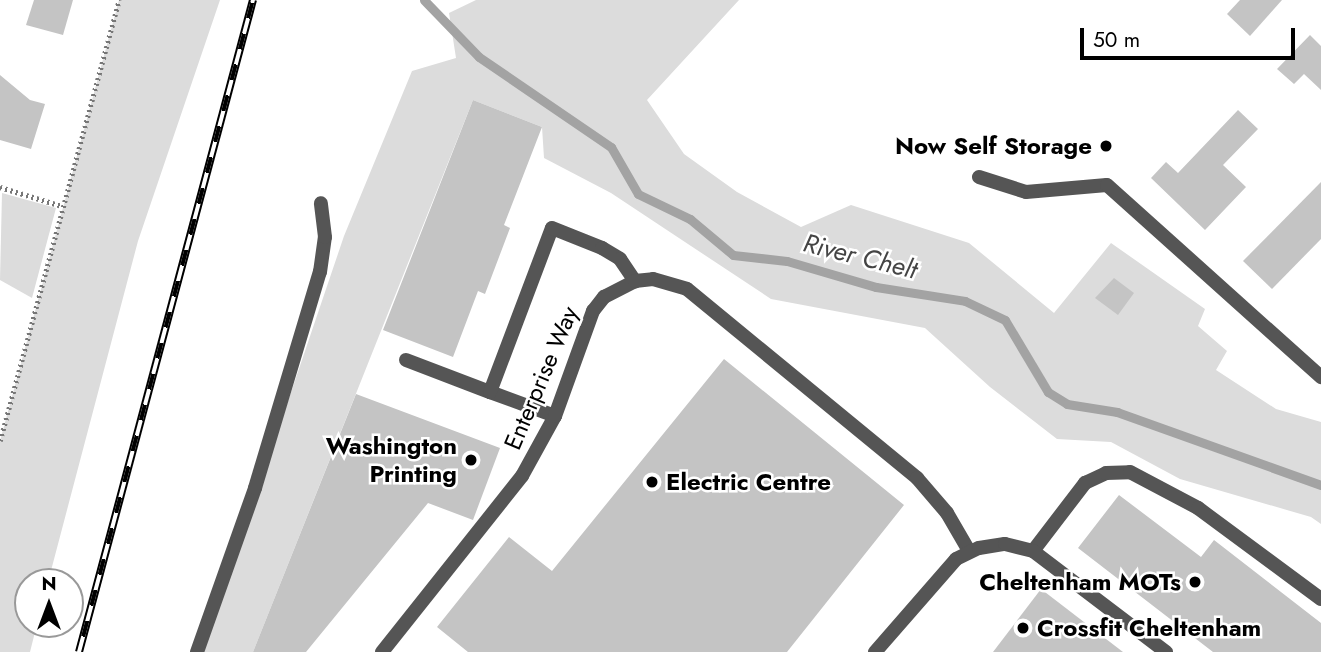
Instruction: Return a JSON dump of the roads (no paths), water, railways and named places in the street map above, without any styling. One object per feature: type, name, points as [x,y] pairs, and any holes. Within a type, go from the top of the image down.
[{"type":"lane","points":[[979,177],[1026,192],[1107,186],[1321,377]]},
{"type":"lane","points":[[197,652],[255,488],[320,272],[325,237],[321,203]]},
{"type":"lane","points":[[490,392],[552,228],[602,248],[620,260],[635,281],[653,279],[687,289],[917,478],[947,513],[969,551]]},
{"type":"lane","name":"Enterprise Way","points":[[382,652],[522,476],[555,416],[593,311],[618,287],[635,281]]},
{"type":"lane","points":[[406,360],[555,416]]},
{"type":"lane","points":[[1033,551],[1085,483],[1106,473],[1130,472],[1198,508],[1321,599]]},
{"type":"lane","points":[[874,652],[938,575],[969,551],[1005,544],[1033,551],[1166,652]]},
{"type":"waterway","name":"River Chelt","points":[[424,0],[479,57],[611,147],[638,194],[690,219],[733,255],[787,261],[876,287],[965,301],[1005,320],[1048,392],[1067,404],[1117,412],[1321,485]]},
{"type":"railway","points":[[79,652],[253,0]]},
{"type":"place","name":"Now Self Storage","points":[[1106,146]]},
{"type":"place","name":"Washington Printing","points":[[471,460]]},
{"type":"place","name":"Electric Centre","points":[[652,482]]},
{"type":"place","name":"Cheltenham MOTs","points":[[1195,582]]},
{"type":"place","name":"Crossfit Cheltenham","points":[[1023,628]]}]
